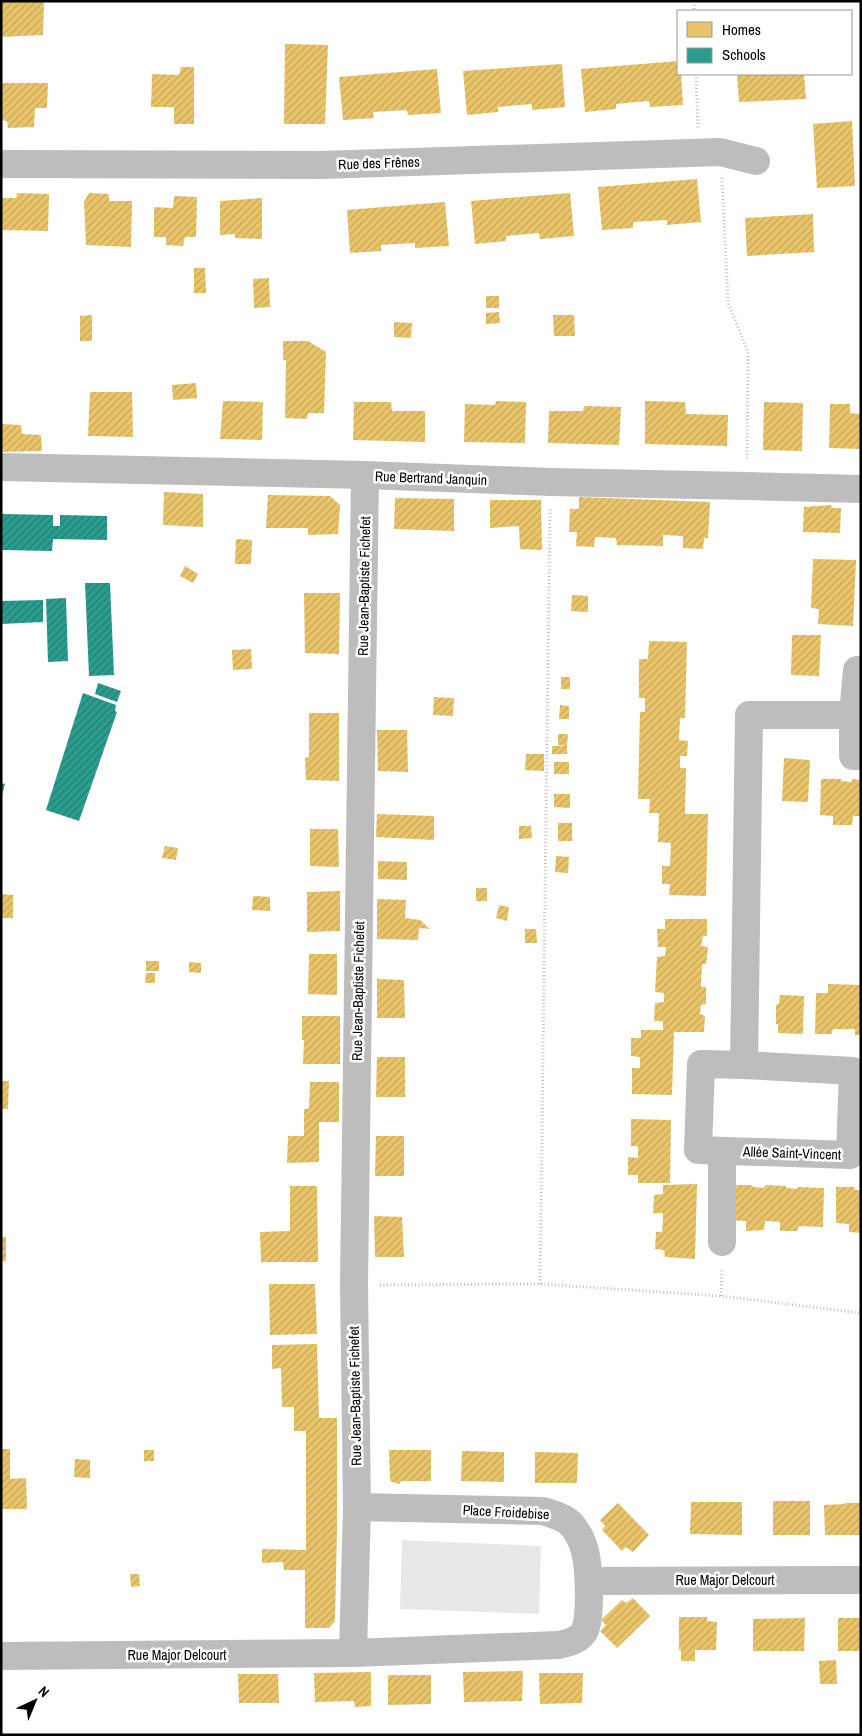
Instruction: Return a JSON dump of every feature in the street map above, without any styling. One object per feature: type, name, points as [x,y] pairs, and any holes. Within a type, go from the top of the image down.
[{"type":"street","name":"Rue des Frênes","points":[[1,164],[321,165],[709,153],[756,161]]},
{"type":"street","name":"Rue Bertrand Janquin","points":[[1,467],[365,475],[861,490]]},
{"type":"street","name":"Rue Jean-Baptiste Fichefet","points":[[357,1507],[354,1285],[365,475]]},
{"type":"street","points":[[861,670],[857,670],[852,756],[861,756]]},
{"type":"street","points":[[744,1065],[749,715],[853,715]]},
{"type":"street","name":"Allée Saint-Vincent","points":[[701,1064],[744,1065],[853,1071],[850,1155],[698,1150],[701,1064]]},
{"type":"street","points":[[722,1151],[722,1242]]},
{"type":"street","points":[[353,1653],[357,1507]]},
{"type":"street","name":"Place Froidebise","points":[[353,1653],[548,1646],[576,1640],[583,1634],[588,1625],[589,1581],[584,1548],[570,1524],[556,1515],[543,1511],[357,1507]]},
{"type":"street","name":"Rue Major Delcourt","points":[[589,1581],[861,1580]]},
{"type":"street","name":"Rue Major Delcourt","points":[[1,1656],[353,1653]]},
{"type":"path","points":[[696,75],[709,153],[728,302],[748,352],[747,486]]},
{"type":"path","points":[[540,1284],[551,482]]},
{"type":"path","points":[[354,1285],[540,1284],[721,1296],[861,1313]]},
{"type":"shaded area","points":[[402,1540],[541,1546],[539,1614],[400,1609]]},
{"type":"building: Homes","points":[[1,1],[44,1],[43,35],[1,37]]},
{"type":"building: Homes","points":[[285,44],[328,45],[325,124],[284,124]]},
{"type":"building: Homes","points":[[677,61],[677,75],[681,75],[683,105],[650,107],[649,101],[616,104],[616,109],[585,112],[581,69]]},
{"type":"building: Homes","points":[[562,64],[565,107],[532,110],[532,104],[498,107],[498,112],[467,115],[463,71]]},
{"type":"building: Homes","points":[[181,67],[194,67],[194,124],[174,124],[174,107],[151,107],[152,74],[179,75]]},
{"type":"building: Homes","points":[[437,69],[441,113],[408,115],[407,110],[373,112],[374,118],[343,120],[339,77]]},
{"type":"building: Homes","points":[[737,75],[804,75],[806,99],[739,102]]},
{"type":"building: Homes","points":[[1,83],[48,83],[47,108],[35,108],[34,127],[8,128],[7,121],[1,120]]},
{"type":"building: Homes","points":[[852,121],[855,186],[817,188],[813,124]]},
{"type":"building: Homes","points":[[697,179],[701,222],[667,225],[667,220],[633,222],[633,228],[602,230],[598,187]]},
{"type":"building: Homes","points":[[17,193],[49,194],[48,231],[1,230],[1,198],[16,198]]},
{"type":"building: Homes","points":[[89,193],[109,194],[109,201],[132,201],[131,247],[86,245],[84,202]]},
{"type":"building: Homes","points":[[570,193],[574,236],[540,239],[539,233],[506,236],[506,241],[475,244],[471,201]]},
{"type":"building: Homes","points":[[174,196],[197,197],[196,237],[185,237],[183,246],[166,245],[166,237],[154,237],[154,207],[173,208]]},
{"type":"building: Homes","points":[[262,198],[262,239],[235,238],[235,234],[220,235],[220,201]]},
{"type":"building: Homes","points":[[445,202],[449,246],[415,248],[415,243],[381,245],[381,251],[350,253],[347,210]]},
{"type":"building: Homes","points":[[813,214],[814,252],[747,256],[745,218]]},
{"type":"building: Homes","points":[[194,268],[205,268],[206,293],[194,293]]},
{"type":"building: Homes","points":[[269,278],[270,307],[254,308],[253,279]]},
{"type":"building: Homes","points":[[486,296],[499,296],[499,308],[486,308]]},
{"type":"building: Homes","points":[[499,312],[500,323],[486,324],[486,313]]},
{"type":"building: Homes","points":[[92,315],[92,341],[80,341],[80,316]]},
{"type":"building: Homes","points":[[553,315],[574,315],[575,336],[554,336]]},
{"type":"building: Homes","points":[[394,322],[412,323],[411,338],[394,337]]},
{"type":"building: Homes","points":[[283,341],[308,341],[326,352],[324,413],[308,413],[307,419],[285,418],[286,360],[283,360]]},
{"type":"building: Homes","points":[[196,383],[197,398],[173,400],[172,385]]},
{"type":"building: Homes","points":[[90,392],[132,392],[133,437],[88,436]]},
{"type":"building: Homes","points":[[223,401],[263,402],[262,440],[220,439]]},
{"type":"building: Homes","points":[[496,401],[526,402],[525,443],[464,442],[465,404],[495,405]]},
{"type":"building: Homes","points":[[645,401],[685,402],[686,414],[728,415],[727,446],[645,444]]},
{"type":"building: Homes","points":[[354,402],[391,402],[392,411],[425,411],[425,442],[353,440]]},
{"type":"building: Homes","points":[[764,402],[803,403],[802,451],[763,450]]},
{"type":"building: Homes","points":[[830,404],[850,404],[850,413],[861,414],[861,449],[829,448]]},
{"type":"building: Homes","points":[[584,406],[621,407],[619,445],[548,443],[549,411],[583,411]]},
{"type":"building: Homes","points":[[1,424],[21,425],[22,434],[41,435],[42,451],[1,452]]},
{"type":"building: Homes","points":[[164,492],[203,494],[203,527],[163,525]]},
{"type":"building: Homes","points":[[268,495],[330,496],[340,505],[338,534],[308,535],[308,528],[266,528]]},
{"type":"building: Homes","points":[[579,497],[710,502],[708,538],[704,538],[703,549],[683,548],[683,536],[663,535],[663,546],[617,545],[616,538],[595,537],[594,547],[576,546],[577,532],[569,532],[570,509],[579,509]]},
{"type":"building: Homes","points":[[395,498],[454,499],[454,531],[394,529]]},
{"type":"building: Homes","points":[[490,500],[541,500],[542,550],[520,549],[519,526],[490,528]]},
{"type":"building: Homes","points":[[831,505],[832,508],[841,508],[840,533],[803,532],[804,507]]},
{"type":"building: Homes","points":[[236,539],[252,540],[251,564],[235,564]]},
{"type":"building: Homes","points":[[813,559],[856,560],[853,626],[818,624],[819,609],[811,608]]},
{"type":"building: Homes","points":[[185,566],[198,574],[193,583],[180,576]]},
{"type":"building: Homes","points":[[304,593],[340,593],[339,654],[305,653]]},
{"type":"building: Homes","points":[[572,595],[588,596],[588,612],[571,611]]},
{"type":"building: Homes","points":[[792,635],[821,635],[819,676],[791,675]]},
{"type":"building: Homes","points":[[649,641],[687,642],[685,718],[680,718],[679,740],[688,741],[687,756],[680,756],[680,768],[686,768],[685,814],[708,814],[706,896],[669,895],[670,884],[662,884],[662,866],[670,866],[671,843],[658,842],[659,813],[649,813],[650,799],[638,799],[640,712],[645,712],[645,698],[639,698],[639,659],[648,659]]},
{"type":"building: Homes","points":[[251,649],[252,669],[233,670],[232,650]]},
{"type":"building: Homes","points":[[561,677],[570,677],[570,689],[561,689]]},
{"type":"building: Homes","points":[[434,697],[454,698],[453,716],[433,715]]},
{"type":"building: Homes","points":[[560,705],[569,706],[569,719],[559,719]]},
{"type":"building: Homes","points":[[309,713],[339,713],[339,781],[306,780],[305,758],[309,757]]},
{"type":"building: Homes","points":[[377,730],[407,730],[408,772],[378,771]]},
{"type":"building: Homes","points":[[558,734],[568,734],[567,746],[558,745]]},
{"type":"building: Homes","points":[[552,746],[567,746],[567,754],[552,754]]},
{"type":"building: Homes","points":[[526,754],[544,754],[544,771],[525,770]]},
{"type":"building: Homes","points":[[784,758],[810,760],[808,802],[782,801]]},
{"type":"building: Homes","points":[[554,762],[569,762],[569,774],[554,774]]},
{"type":"building: Homes","points":[[821,779],[841,779],[841,781],[852,782],[852,779],[861,780],[861,816],[853,816],[852,825],[833,825],[833,816],[820,815]]},
{"type":"building: Homes","points":[[554,794],[570,794],[570,808],[554,807]]},
{"type":"building: Homes","points":[[377,814],[434,816],[434,840],[376,837]]},
{"type":"building: Homes","points":[[558,823],[572,823],[572,841],[558,841]]},
{"type":"building: Homes","points":[[519,826],[531,826],[532,838],[519,839]]},
{"type":"building: Homes","points":[[310,829],[338,829],[339,867],[310,866]]},
{"type":"building: Homes","points":[[165,846],[178,848],[176,860],[162,858]]},
{"type":"building: Homes","points":[[556,856],[569,857],[568,873],[555,872]]},
{"type":"building: Homes","points":[[378,861],[407,862],[407,880],[378,879]]},
{"type":"building: Homes","points":[[476,888],[487,888],[487,901],[476,901]]},
{"type":"building: Homes","points":[[340,891],[340,931],[307,932],[307,892]]},
{"type":"building: Homes","points":[[1,894],[13,895],[13,918],[1,918]]},
{"type":"building: Homes","points":[[253,896],[270,897],[270,911],[252,910]]},
{"type":"building: Homes","points":[[377,899],[406,900],[405,918],[420,920],[430,929],[419,928],[418,940],[377,939]]},
{"type":"building: Homes","points":[[499,905],[509,907],[507,921],[496,918]]},
{"type":"building: Homes","points":[[665,919],[707,919],[707,936],[703,936],[701,946],[708,947],[706,964],[702,964],[701,987],[706,987],[706,1004],[701,1005],[700,1014],[705,1016],[704,1032],[674,1032],[672,1095],[632,1094],[632,1068],[640,1068],[640,1057],[631,1056],[631,1038],[641,1038],[641,1030],[663,1030],[663,1021],[654,1021],[655,1003],[664,1002],[664,993],[655,992],[657,957],[665,956],[666,947],[658,947],[657,929],[665,929]]},
{"type":"building: Homes","points":[[525,929],[536,929],[537,943],[525,943]]},
{"type":"building: Homes","points":[[309,954],[337,954],[337,995],[308,994]]},
{"type":"building: Homes","points":[[146,961],[159,961],[159,971],[146,971]]},
{"type":"building: Homes","points":[[189,962],[201,963],[201,973],[189,972]]},
{"type":"building: Homes","points":[[146,973],[155,973],[155,983],[145,983]]},
{"type":"building: Homes","points":[[377,979],[404,980],[405,1018],[377,1018]]},
{"type":"building: Homes","points":[[828,984],[861,985],[861,1035],[855,1035],[855,1029],[833,1029],[832,1034],[815,1034],[816,993],[828,993]]},
{"type":"building: Homes","points":[[780,995],[804,996],[803,1034],[778,1033],[776,1005],[779,1004]]},
{"type":"building: Homes","points":[[302,1016],[340,1016],[340,1064],[303,1064]]},
{"type":"building: Homes","points":[[377,1057],[405,1057],[405,1097],[376,1097]]},
{"type":"building: Homes","points":[[1,1081],[9,1081],[8,1109],[1,1109]]},
{"type":"building: Homes","points":[[310,1082],[339,1082],[339,1122],[319,1122],[319,1162],[287,1163],[288,1136],[304,1136],[304,1109],[309,1109]]},
{"type":"building: Homes","points":[[631,1119],[671,1120],[670,1183],[638,1183],[638,1175],[628,1175],[628,1157],[638,1158],[638,1146],[631,1146]]},
{"type":"building: Homes","points":[[376,1136],[404,1136],[404,1176],[375,1176]]},
{"type":"building: Homes","points":[[697,1184],[695,1259],[665,1257],[664,1250],[655,1249],[656,1232],[662,1232],[663,1213],[653,1213],[654,1195],[663,1194],[663,1185]]},
{"type":"building: Homes","points":[[731,1185],[752,1185],[753,1187],[764,1188],[765,1185],[786,1186],[786,1188],[797,1189],[798,1187],[824,1188],[823,1227],[799,1226],[797,1231],[780,1231],[780,1222],[765,1221],[764,1230],[746,1231],[746,1221],[730,1220]]},
{"type":"building: Homes","points":[[290,1186],[317,1186],[318,1262],[261,1262],[260,1232],[290,1231]]},
{"type":"building: Homes","points":[[836,1187],[854,1187],[855,1190],[861,1190],[861,1233],[849,1232],[849,1224],[836,1223]]},
{"type":"building: Homes","points":[[374,1216],[402,1217],[404,1257],[375,1257]]},
{"type":"building: Homes","points":[[1,1237],[6,1237],[6,1261],[1,1261]]},
{"type":"building: Homes","points":[[269,1284],[315,1284],[317,1334],[270,1335]]},
{"type":"building: Homes","points":[[317,1344],[319,1418],[337,1418],[335,1621],[329,1628],[305,1628],[305,1570],[284,1570],[283,1562],[262,1563],[262,1549],[306,1550],[306,1431],[294,1431],[294,1407],[282,1407],[281,1368],[272,1369],[272,1345]]},
{"type":"building: Homes","points":[[1,1449],[10,1449],[10,1479],[26,1478],[27,1509],[1,1509]]},
{"type":"building: Homes","points":[[144,1450],[154,1450],[154,1461],[144,1461]]},
{"type":"building: Homes","points":[[389,1450],[431,1450],[431,1481],[401,1481],[399,1484],[390,1481]]},
{"type":"building: Homes","points":[[462,1451],[504,1452],[504,1482],[461,1481]]},
{"type":"building: Homes","points":[[535,1452],[578,1453],[577,1483],[535,1483]]},
{"type":"building: Homes","points":[[75,1459],[90,1460],[90,1478],[74,1477]]},
{"type":"building: Homes","points":[[773,1501],[810,1501],[810,1535],[773,1535]]},
{"type":"building: Homes","points":[[691,1502],[742,1502],[742,1535],[690,1534]]},
{"type":"building: Homes","points":[[618,1503],[649,1535],[633,1552],[626,1547],[622,1551],[602,1530],[605,1526],[600,1520]]},
{"type":"building: Homes","points":[[861,1503],[861,1535],[825,1535],[824,1505]]},
{"type":"building: Homes","points":[[130,1574],[139,1574],[140,1586],[131,1587]]},
{"type":"building: Homes","points":[[633,1598],[650,1616],[617,1648],[600,1631],[606,1625],[601,1620],[622,1600],[626,1603]]},
{"type":"building: Homes","points":[[679,1617],[707,1617],[707,1621],[717,1622],[716,1650],[695,1650],[695,1661],[681,1661]]},
{"type":"building: Homes","points":[[805,1618],[804,1651],[753,1651],[753,1619]]},
{"type":"building: Homes","points":[[838,1618],[861,1618],[861,1651],[838,1651]]},
{"type":"building: Homes","points":[[836,1660],[837,1684],[820,1684],[819,1661]]},
{"type":"building: Homes","points":[[523,1671],[522,1701],[464,1702],[463,1672]]},
{"type":"building: Homes","points":[[371,1672],[371,1706],[355,1707],[354,1701],[315,1702],[314,1673]]},
{"type":"building: Homes","points":[[539,1673],[583,1673],[582,1703],[540,1704]]},
{"type":"building: Homes","points":[[238,1674],[278,1674],[279,1703],[239,1703]]},
{"type":"building: Homes","points":[[388,1675],[431,1675],[431,1704],[388,1705]]},
{"type":"building: Schools","points":[[1,514],[53,515],[53,526],[60,526],[60,515],[107,516],[107,540],[53,539],[52,551],[1,550]]},
{"type":"building: Schools","points":[[85,583],[110,583],[114,675],[89,676]]},
{"type":"building: Schools","points":[[66,598],[68,661],[48,662],[46,599]]},
{"type":"building: Schools","points":[[43,600],[43,622],[1,624],[1,601]]},
{"type":"building: Schools","points":[[98,683],[121,691],[117,702],[95,694]]},
{"type":"building: Schools","points":[[83,693],[116,705],[115,711],[117,712],[79,821],[46,810]]},
{"type":"building: Schools","points":[[1,783],[5,784],[2,795],[1,795]]}]
